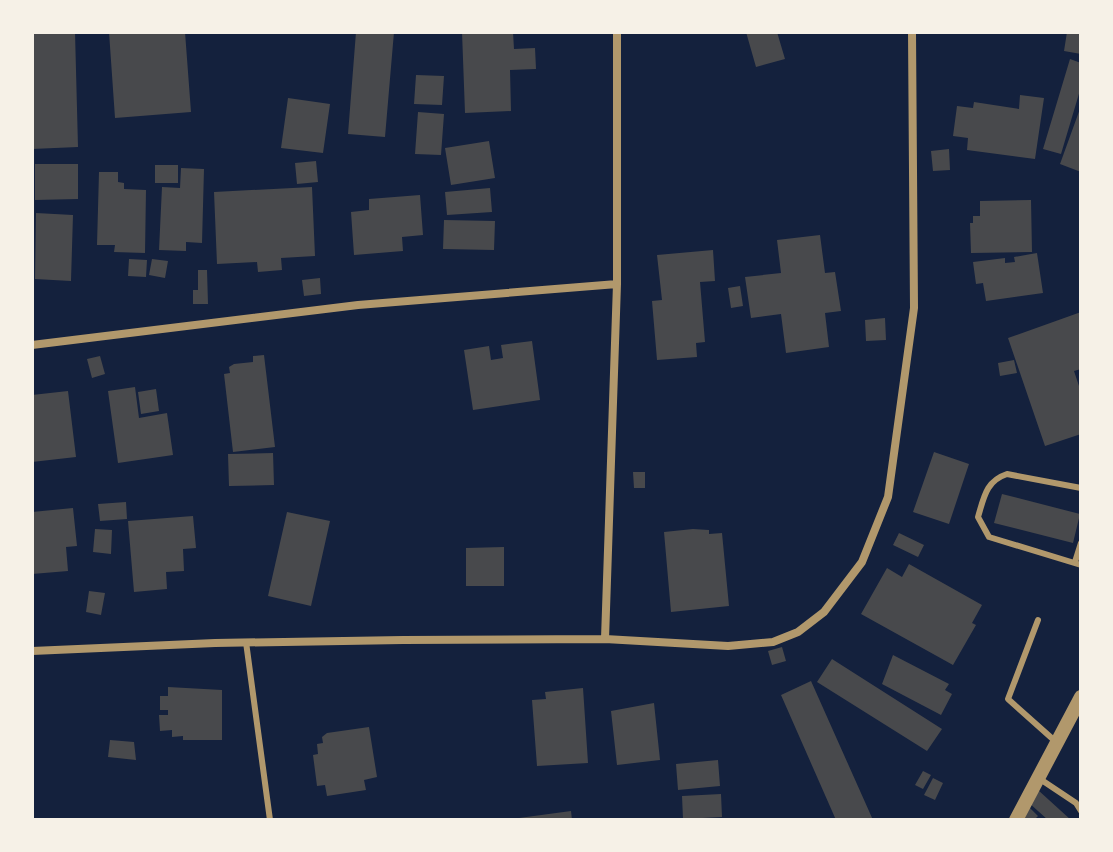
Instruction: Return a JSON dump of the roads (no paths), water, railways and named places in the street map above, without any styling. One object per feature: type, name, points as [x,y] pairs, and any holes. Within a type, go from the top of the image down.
[{"type":"street","points":[[605,639],[617,284],[617,32]]},
{"type":"street","points":[[32,651],[246,642],[605,639],[728,646],[773,642],[798,632],[824,612],[862,562],[888,497],[914,308],[912,32]]},
{"type":"street","points":[[32,345],[358,305],[617,284]]},
{"type":"street","points":[[1016,820],[1081,697]]},
{"type":"lane","points":[[1081,488],[1007,474],[996,478],[987,487],[978,517],[989,537],[1078,564],[1081,543]]},
{"type":"lane","points":[[1038,620],[1008,699],[1058,743]]},
{"type":"lane","points":[[246,642],[270,820]]},
{"type":"lane","points":[[1040,779],[1076,803],[1081,811]]}]
